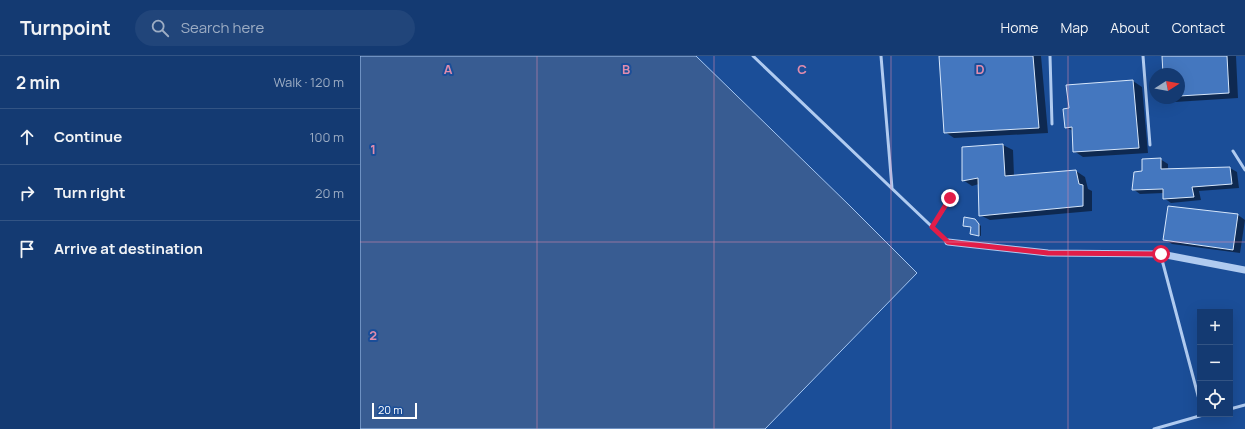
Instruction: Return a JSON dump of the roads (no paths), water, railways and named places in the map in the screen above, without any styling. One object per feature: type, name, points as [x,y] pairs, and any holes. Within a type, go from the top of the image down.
[{"type":"street","points":[[948,242],[1048,253],[1161,254],[1245,270]]},
{"type":"lane","points":[[753,56],[948,242]]},
{"type":"lane","points":[[881,56],[892,188]]},
{"type":"lane","points":[[1050,56],[1052,124]]},
{"type":"lane","points":[[1143,56],[1150,145]]},
{"type":"lane","points":[[1233,151],[1245,170]]},
{"type":"lane","points":[[932,227],[950,198]]},
{"type":"lane","points":[[1161,254],[1197,392]]},
{"type":"lane","points":[[1233,408],[1245,405]]},
{"type":"lane","points":[[1154,429],[1197,417]]},
{"type":"water","points":[[360,56],[696,56],[917,273],[765,429],[360,429]]}]
